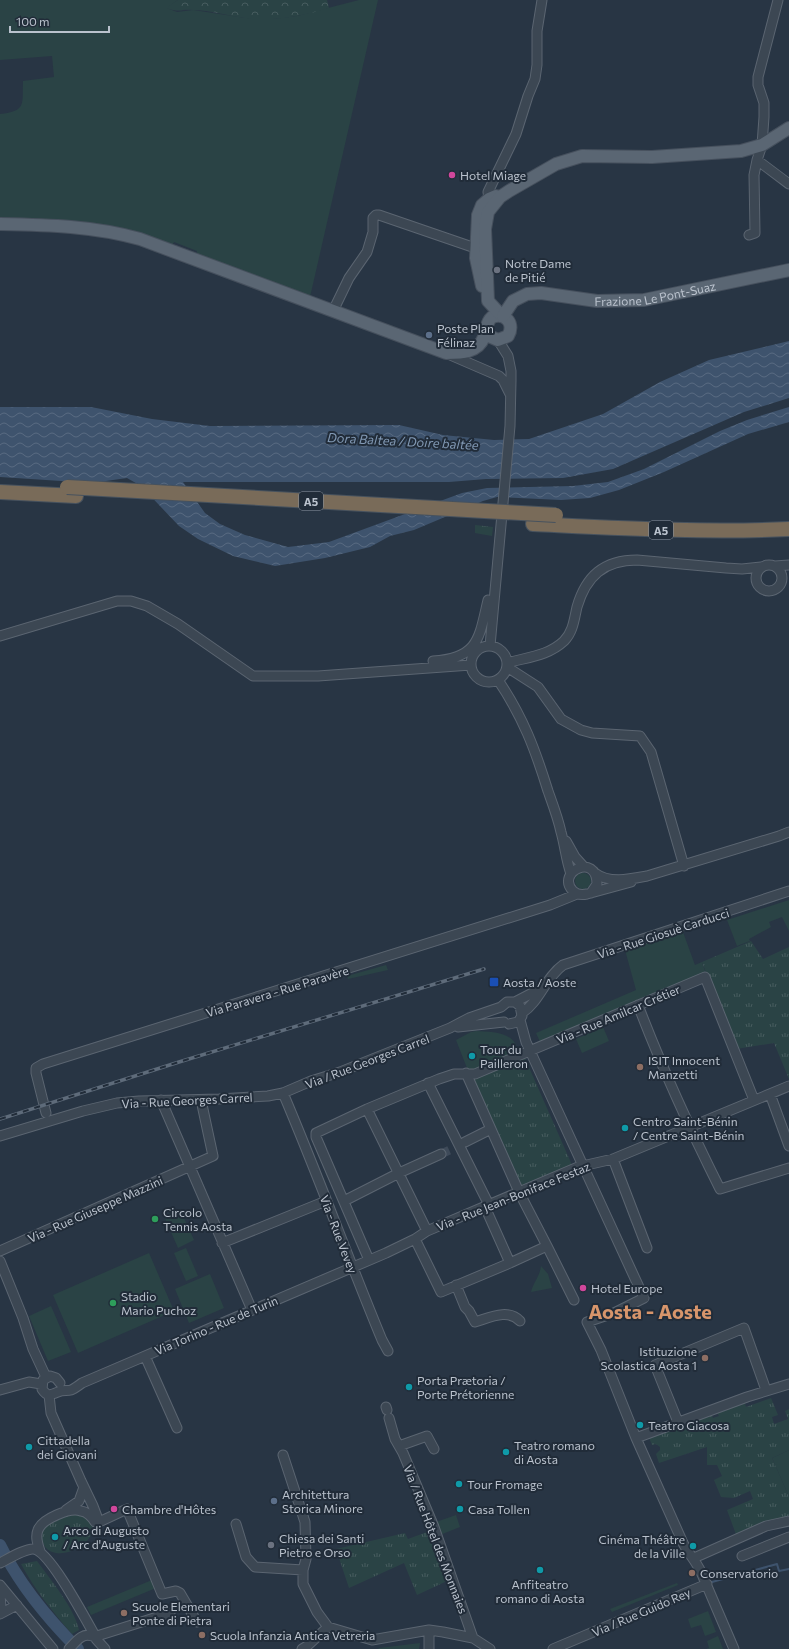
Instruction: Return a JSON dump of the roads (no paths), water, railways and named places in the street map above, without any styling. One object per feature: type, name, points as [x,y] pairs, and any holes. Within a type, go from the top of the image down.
[{"type":"highway","name":"A5","points":[[0,483],[71,491],[533,524],[650,530],[789,529]]},
{"type":"highway","name":"A5","points":[[0,492],[71,491],[556,515],[642,521],[746,523],[789,520]]},
{"type":"main road","points":[[480,250],[488,212],[500,197],[556,164],[582,156],[652,157],[741,151],[762,145],[789,128]]},
{"type":"main road","points":[[460,359],[473,356],[480,352],[486,345],[496,340],[505,338],[500,322],[488,301],[480,250],[478,215],[482,205],[489,199],[509,191]]},
{"type":"main road","points":[[0,224],[83,227],[115,232],[152,244],[334,311],[446,354],[471,351],[500,322]]},
{"type":"main road","name":"Frazione Le Pont-Suaz","points":[[500,322],[517,304],[522,296],[527,294],[541,293],[576,300],[644,300],[789,270]]},
{"type":"main road","points":[[496,340],[489,336],[500,322]]},
{"type":"street","points":[[489,199],[488,192],[516,134],[535,79],[537,65],[537,31],[542,0]]},
{"type":"street","points":[[749,235],[755,232],[754,175],[762,145],[764,103],[758,85],[758,77],[778,0]]},
{"type":"street","points":[[757,160],[789,184]]},
{"type":"street","points":[[334,311],[349,278],[366,252],[373,232],[373,218],[376,215],[480,250]]},
{"type":"street","points":[[500,322],[514,360],[512,412],[509,428]]},
{"type":"street","points":[[490,646],[509,428],[510,395],[510,362],[506,350],[496,340]]},
{"type":"street","points":[[446,354],[499,376],[503,380],[510,395]]},
{"type":"street","points":[[524,658],[486,682],[478,679],[473,673],[471,665],[475,653],[482,648],[490,646],[512,656],[524,658],[544,654],[553,649],[565,640],[570,633],[581,594],[587,584],[603,568],[613,563],[624,560],[636,560],[726,568],[748,568],[768,564],[775,566],[789,565]]},
{"type":"street","points":[[756,580],[756,572],[761,566]]},
{"type":"street","points":[[775,566],[779,569],[782,578]]},
{"type":"street","points":[[726,568],[747,573],[756,580],[761,589],[768,591],[778,587],[782,578],[789,571]]},
{"type":"street","points":[[414,669],[429,662],[453,658],[464,653],[473,645],[479,638],[488,601],[495,584]]},
{"type":"street","points":[[0,636],[117,601],[131,601],[148,606],[178,624],[253,676],[318,676],[471,665]]},
{"type":"street","points":[[504,653],[504,671],[507,693],[522,720],[537,753],[561,833],[565,856],[571,874],[569,884],[561,900]]},
{"type":"street","points":[[504,671],[514,676],[527,679],[538,687],[561,719],[582,730],[592,733],[640,736],[651,752],[684,866]]},
{"type":"street","points":[[561,833],[575,858],[584,867],[592,870],[602,877],[614,880],[647,876],[684,866],[789,832]]},
{"type":"street","points":[[571,874],[574,870],[584,867]]},
{"type":"street","points":[[591,893],[597,884],[595,873]]},
{"type":"street","points":[[569,884],[570,888],[577,894],[584,895],[634,882],[647,876]]},
{"type":"street","name":"Via - Rue Giosuè Carducci","points":[[521,1017],[534,1003],[556,970],[563,966],[789,891]]},
{"type":"street","name":"Via Paravera - Rue Paravère","points":[[44,1116],[36,1068],[57,1060],[535,910],[577,894]]},
{"type":"street","name":"Via - Rue Amilcar Crétier","points":[[344,1201],[316,1137],[318,1131],[428,1083],[454,1074],[475,1074],[705,977],[754,1100]]},
{"type":"street","points":[[450,1028],[469,1018],[501,1007],[507,1002],[515,1002],[545,986]]},
{"type":"street","points":[[515,1002],[520,1006],[524,1038],[644,1298],[614,1313],[587,1322],[601,1350],[636,1438],[683,1543],[694,1558],[734,1649]]},
{"type":"street","points":[[638,1005],[690,1127],[720,1190],[789,1168]]},
{"type":"street","points":[[501,1007],[500,1016],[524,1038]]},
{"type":"street","points":[[450,1028],[506,1023],[515,1024],[521,1017]]},
{"type":"street","name":"Via / Rue Georges Carrel","points":[[283,1093],[450,1028]]},
{"type":"street","points":[[466,1073],[519,1192],[574,1300]]},
{"type":"street","points":[[428,1083],[487,1206],[510,1264]]},
{"type":"street","name":"Via - Rue Jean-Boniface Festaz","points":[[352,1268],[415,1239],[427,1231],[519,1192],[582,1166],[613,1159],[789,1086]]},
{"type":"street","name":"Via - Rue Georges Carrel","points":[[0,1135],[117,1103],[161,1100],[202,1100],[268,1096],[283,1093]]},
{"type":"street","name":"Via - Rue Vevey","points":[[283,1093],[299,1127],[352,1268],[388,1351]]},
{"type":"street","points":[[770,1094],[789,1146]]},
{"type":"street","points":[[161,1100],[252,1310]]},
{"type":"street","name":"Via - Rue Giuseppe Mazzini","points":[[0,1251],[213,1156],[202,1100]]},
{"type":"street","points":[[367,1109],[427,1231]]},
{"type":"street","points":[[0,1131],[44,1116],[84,1111]]},
{"type":"street","points":[[0,1135],[38,1122],[44,1116]]},
{"type":"street","points":[[459,1145],[491,1129]]},
{"type":"street","points":[[369,1260],[344,1201],[399,1173],[440,1155]]},
{"type":"street","points":[[613,1159],[647,1248]]},
{"type":"street","points":[[222,1242],[326,1201]]},
{"type":"street","points":[[415,1239],[441,1292],[510,1264],[546,1246]]},
{"type":"street","points":[[0,1261],[23,1318],[44,1381],[43,1391],[49,1395],[51,1413],[84,1488],[94,1506],[99,1522]]},
{"type":"street","name":"Via Torino - Rue de Turin","points":[[59,1387],[82,1383],[352,1268]]},
{"type":"street","points":[[456,1285],[465,1307],[470,1311],[475,1322],[507,1314],[514,1315],[520,1321]]},
{"type":"street","points":[[678,1422],[655,1365],[744,1328],[766,1390]]},
{"type":"street","points":[[145,1356],[177,1428]]},
{"type":"street","points":[[0,1390],[29,1382],[44,1381],[53,1376],[56,1378],[59,1387],[52,1395],[49,1395]]},
{"type":"street","points":[[636,1438],[766,1390],[789,1384]]},
{"type":"street","name":"Via / Rue Hôtel des Monnaies","points":[[387,1412],[395,1439],[403,1453],[435,1531],[473,1638]]},
{"type":"street","points":[[399,1446],[426,1434],[434,1449]]},
{"type":"street","points":[[283,1455],[305,1522],[306,1559],[303,1570],[303,1584],[305,1591],[317,1612],[328,1627],[372,1640],[429,1630],[473,1638],[490,1649]]},
{"type":"street","points":[[84,1488],[79,1501],[64,1512],[44,1522],[39,1528],[37,1539],[42,1553],[61,1578],[93,1637],[105,1649]]},
{"type":"street","points":[[64,1512],[80,1510],[90,1515],[95,1522],[99,1522],[127,1509],[162,1594],[176,1591],[180,1593],[197,1622]]},
{"type":"street","points":[[694,1558],[766,1526],[789,1521]]},
{"type":"street","points":[[236,1524],[246,1557],[255,1567],[303,1570]]},
{"type":"street","points":[[742,1556],[789,1537]]},
{"type":"street","points":[[0,1562],[34,1549],[42,1553]]},
{"type":"street","points":[[0,1584],[53,1649]]},
{"type":"street","name":"Via / Rue Guido Rey","points":[[553,1649],[706,1584]]},
{"type":"street","points":[[0,1593],[0,1613]]},
{"type":"street","points":[[0,1613],[17,1604]]},
{"type":"street","points":[[69,1649],[93,1637],[170,1613]]},
{"type":"street","points":[[302,1649],[328,1627]]},
{"type":"street","points":[[429,1630],[429,1649]]},
{"type":"street","points":[[93,1637],[94,1649]]},
{"type":"water","name":"Dora Baltea / Doire baltée","points":[[789,341],[789,398],[744,412],[613,469],[563,478],[486,479],[449,482],[183,482],[205,513],[220,524],[245,535],[288,547],[329,542],[462,493],[487,488],[573,486],[608,482],[644,469],[720,431],[747,420],[789,407],[789,422],[748,434],[664,472],[619,490],[590,498],[561,500],[497,497],[483,501],[414,530],[390,536],[370,547],[325,558],[275,566],[233,556],[198,539],[179,526],[141,486],[127,478],[92,483],[0,477],[0,407],[91,407],[152,419],[210,426],[399,425],[443,435],[494,440],[529,439],[603,414],[660,382],[709,360]]},
{"type":"waterway","points":[[431,1530],[430,1532],[439,1555]]},
{"type":"waterway","points":[[0,1545],[34,1600],[78,1649]]},
{"type":"waterway","points":[[712,1582],[777,1564],[779,1571],[789,1569]]},
{"type":"tunnel","points":[[441,1154],[452,1149]]},
{"type":"railway","points":[[0,1119],[179,1062],[484,969]]},
{"type":"place","name":"Hotel Miage","points":[[452,175]]},
{"type":"place","name":"Notre Dame de Pitié","points":[[497,270]]},
{"type":"place","name":"Poste Plan Félinaz","points":[[429,335]]},
{"type":"place","name":"Aosta / Aoste","points":[[494,982]]},
{"type":"place","name":"Tour du Pailleron","points":[[472,1056]]},
{"type":"place","name":"ISIT Innocent Manzetti","points":[[640,1067]]},
{"type":"place","name":"Centro Saint-Bénin / Centre Saint-Bénin","points":[[625,1128]]},
{"type":"place","name":"Circolo Tennis Aosta","points":[[155,1219]]},
{"type":"place","name":"Hotel Europe","points":[[583,1288]]},
{"type":"place","name":"Stadio Mario Puchoz","points":[[113,1303]]},
{"type":"place","name":"Istituzione Scolastica Aosta 1","points":[[705,1358]]},
{"type":"place","name":"Porta Prætoria / Porte Prétorienne","points":[[409,1387]]},
{"type":"place","name":"Teatro Giacosa","points":[[640,1425]]},
{"type":"place","name":"Cittadella dei Giovani","points":[[29,1447]]},
{"type":"place","name":"Teatro romano di Aosta","points":[[506,1452]]},
{"type":"place","name":"Tour Fromage","points":[[459,1484]]},
{"type":"place","name":"Architettura Storica Minore","points":[[274,1501]]},
{"type":"place","name":"Chambre d'Hôtes","points":[[114,1509]]},
{"type":"place","name":"Casa Tollen","points":[[460,1509]]},
{"type":"place","name":"Arco di Augusto / Arc d'Auguste","points":[[55,1537]]},
{"type":"place","name":"Chiesa dei Santi Pietro e Orso","points":[[271,1545]]},
{"type":"place","name":"Cinéma Théâtre de la Ville","points":[[693,1546]]},
{"type":"place","name":"Anfiteatro romano di Aosta","points":[[540,1570]]},
{"type":"place","name":"Conservatorio","points":[[692,1573]]},
{"type":"place","name":"Scuole Elementari Ponte di Pietra","points":[[124,1613]]},
{"type":"place","name":"Scuola Infanzia Antica Vetreria","points":[[202,1635]]},
{"type":"district","name":"Aosta - Aoste","points":[[650,1311]]}]
